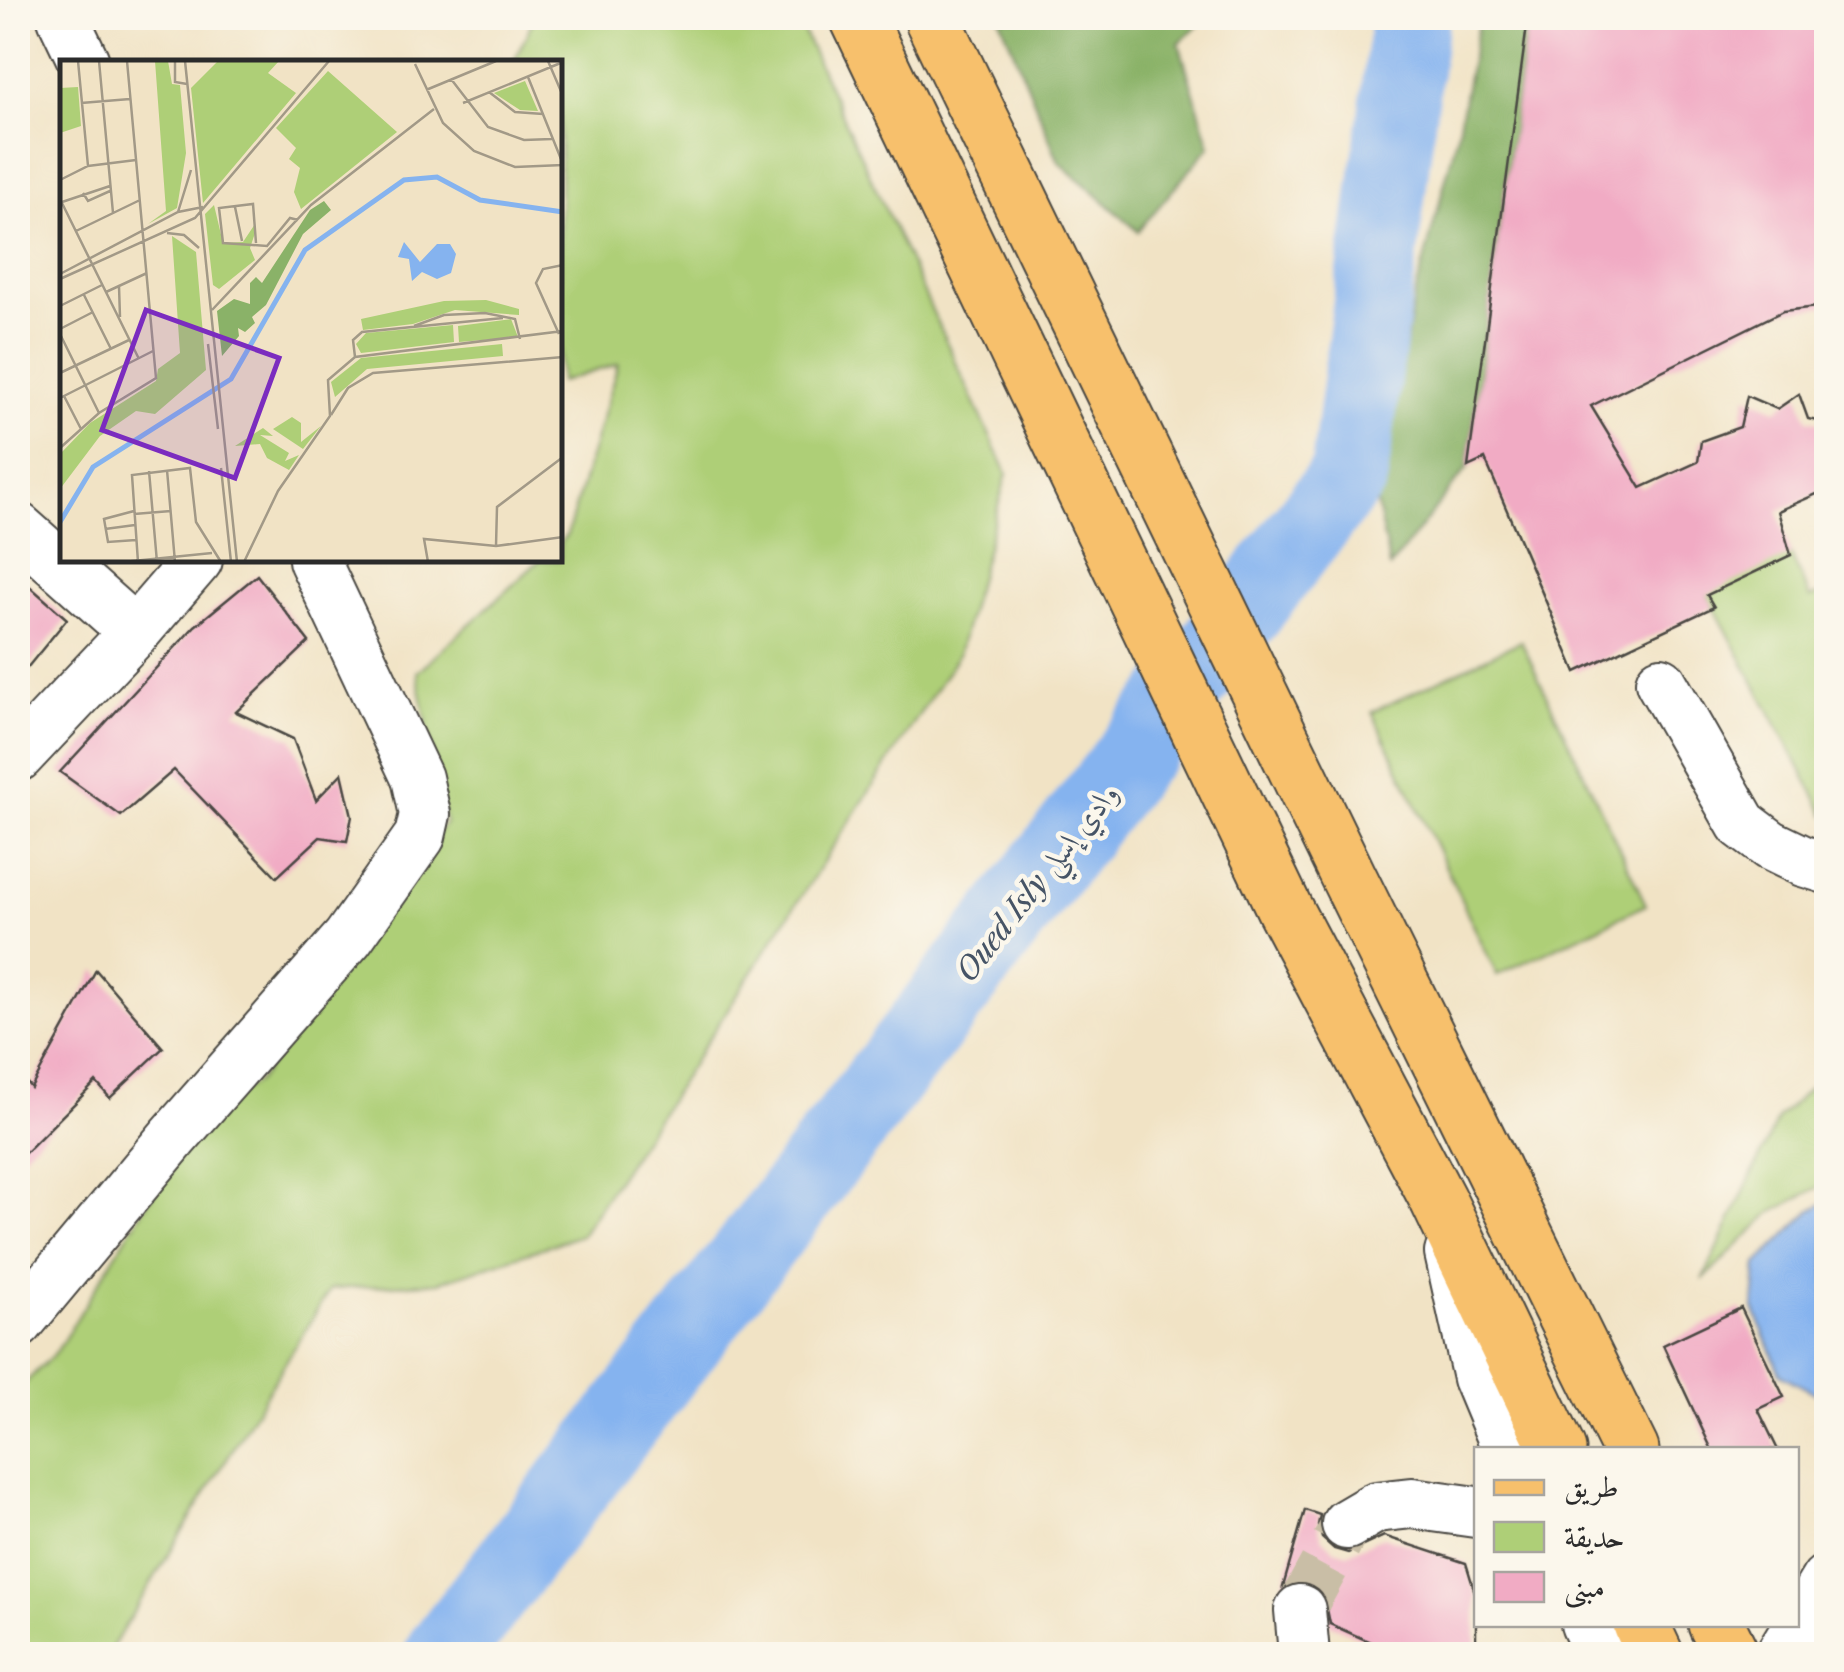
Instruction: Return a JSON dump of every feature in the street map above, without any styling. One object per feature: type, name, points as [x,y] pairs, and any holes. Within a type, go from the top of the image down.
[{"type":"main road","points":[[858,18],[1285,910],[1438,1200],[1557,1447]]},
{"type":"main road","points":[[932,18],[1630,1447]]},
{"type":"main road","points":[[1642,1627],[1656,1654]]},
{"type":"main road","points":[[1718,1627],[1731,1654]]},
{"type":"street","points":[[63,18],[83,60]]},
{"type":"street","points":[[18,528],[136,632]]},
{"type":"street","points":[[18,756],[136,632],[195,562]]},
{"type":"street","points":[[18,1323],[348,938],[420,836],[425,814],[417,778],[315,562]]},
{"type":"street","points":[[1662,682],[1742,824],[1770,845],[1826,868]]},
{"type":"street","points":[[1438,1200],[1478,1378],[1507,1447]]},
{"type":"street","points":[[1347,1524],[1376,1507],[1412,1503],[1474,1512]]},
{"type":"street","points":[[1799,1624],[1826,1580]]},
{"type":"street","points":[[1587,1627],[1600,1654]]},
{"type":"street","points":[[1781,1654],[1797,1627]]},
{"type":"green space","points":[[516,18],[797,18],[1007,473],[958,655],[581,1235],[439,1282],[330,1289],[108,1654],[18,1654],[18,1390],[57,1351],[199,1118],[258,1081],[445,823],[417,672],[538,562],[562,562],[562,540],[567,535],[618,364],[562,381],[562,60],[515,60],[532,22]]},
{"type":"green space","points":[[1000,18],[1206,18],[1179,43],[1210,146],[1138,231],[1059,162]]},
{"type":"green space","points":[[1479,18],[1528,18],[1468,467],[1390,567],[1375,497],[1414,299],[1456,140]]},
{"type":"green space","points":[[1679,550],[1791,555],[1810,598],[1826,592],[1826,816],[1714,607]]},
{"type":"green space","points":[[1521,641],[1646,905],[1497,975],[1372,712]]},
{"type":"green space","points":[[1826,1073],[1826,1183],[1771,1213],[1703,1280],[1778,1118]]},
{"type":"water","points":[[1826,1202],[1826,1399],[1780,1374],[1754,1308],[1757,1264],[1811,1210]]},
{"type":"building","points":[[1528,18],[1826,18],[1826,306],[1783,311],[1591,406],[1641,488],[1698,462],[1701,441],[1740,427],[1747,396],[1777,409],[1799,394],[1808,419],[1826,423],[1826,490],[1778,511],[1791,555],[1707,595],[1714,607],[1576,672],[1485,459],[1468,467]]},
{"type":"building","points":[[257,575],[309,642],[236,712],[293,739],[316,800],[342,773],[352,816],[347,841],[320,837],[277,877],[174,770],[121,816],[60,772],[195,626]]},
{"type":"building","points":[[18,576],[67,619],[18,679]]},
{"type":"building","points":[[96,970],[163,1048],[110,1098],[96,1082],[18,1160],[18,1072],[31,1088]]},
{"type":"building","points":[[1741,1308],[1784,1397],[1758,1409],[1777,1447],[1711,1447],[1663,1345]]},
{"type":"building","points":[[1305,1510],[1320,1515],[1322,1538],[1334,1549],[1348,1553],[1384,1536],[1466,1563],[1474,1589],[1476,1654],[1397,1654],[1330,1624],[1324,1594],[1313,1584],[1296,1582],[1283,1587]]},
{"type":"waterway","name":"Oued Isly وادي إسلي","points":[[443,1654],[1349,475],[1410,18]]},
{"type":"tunnel","points":[[1300,1610],[1347,1524]]}]
